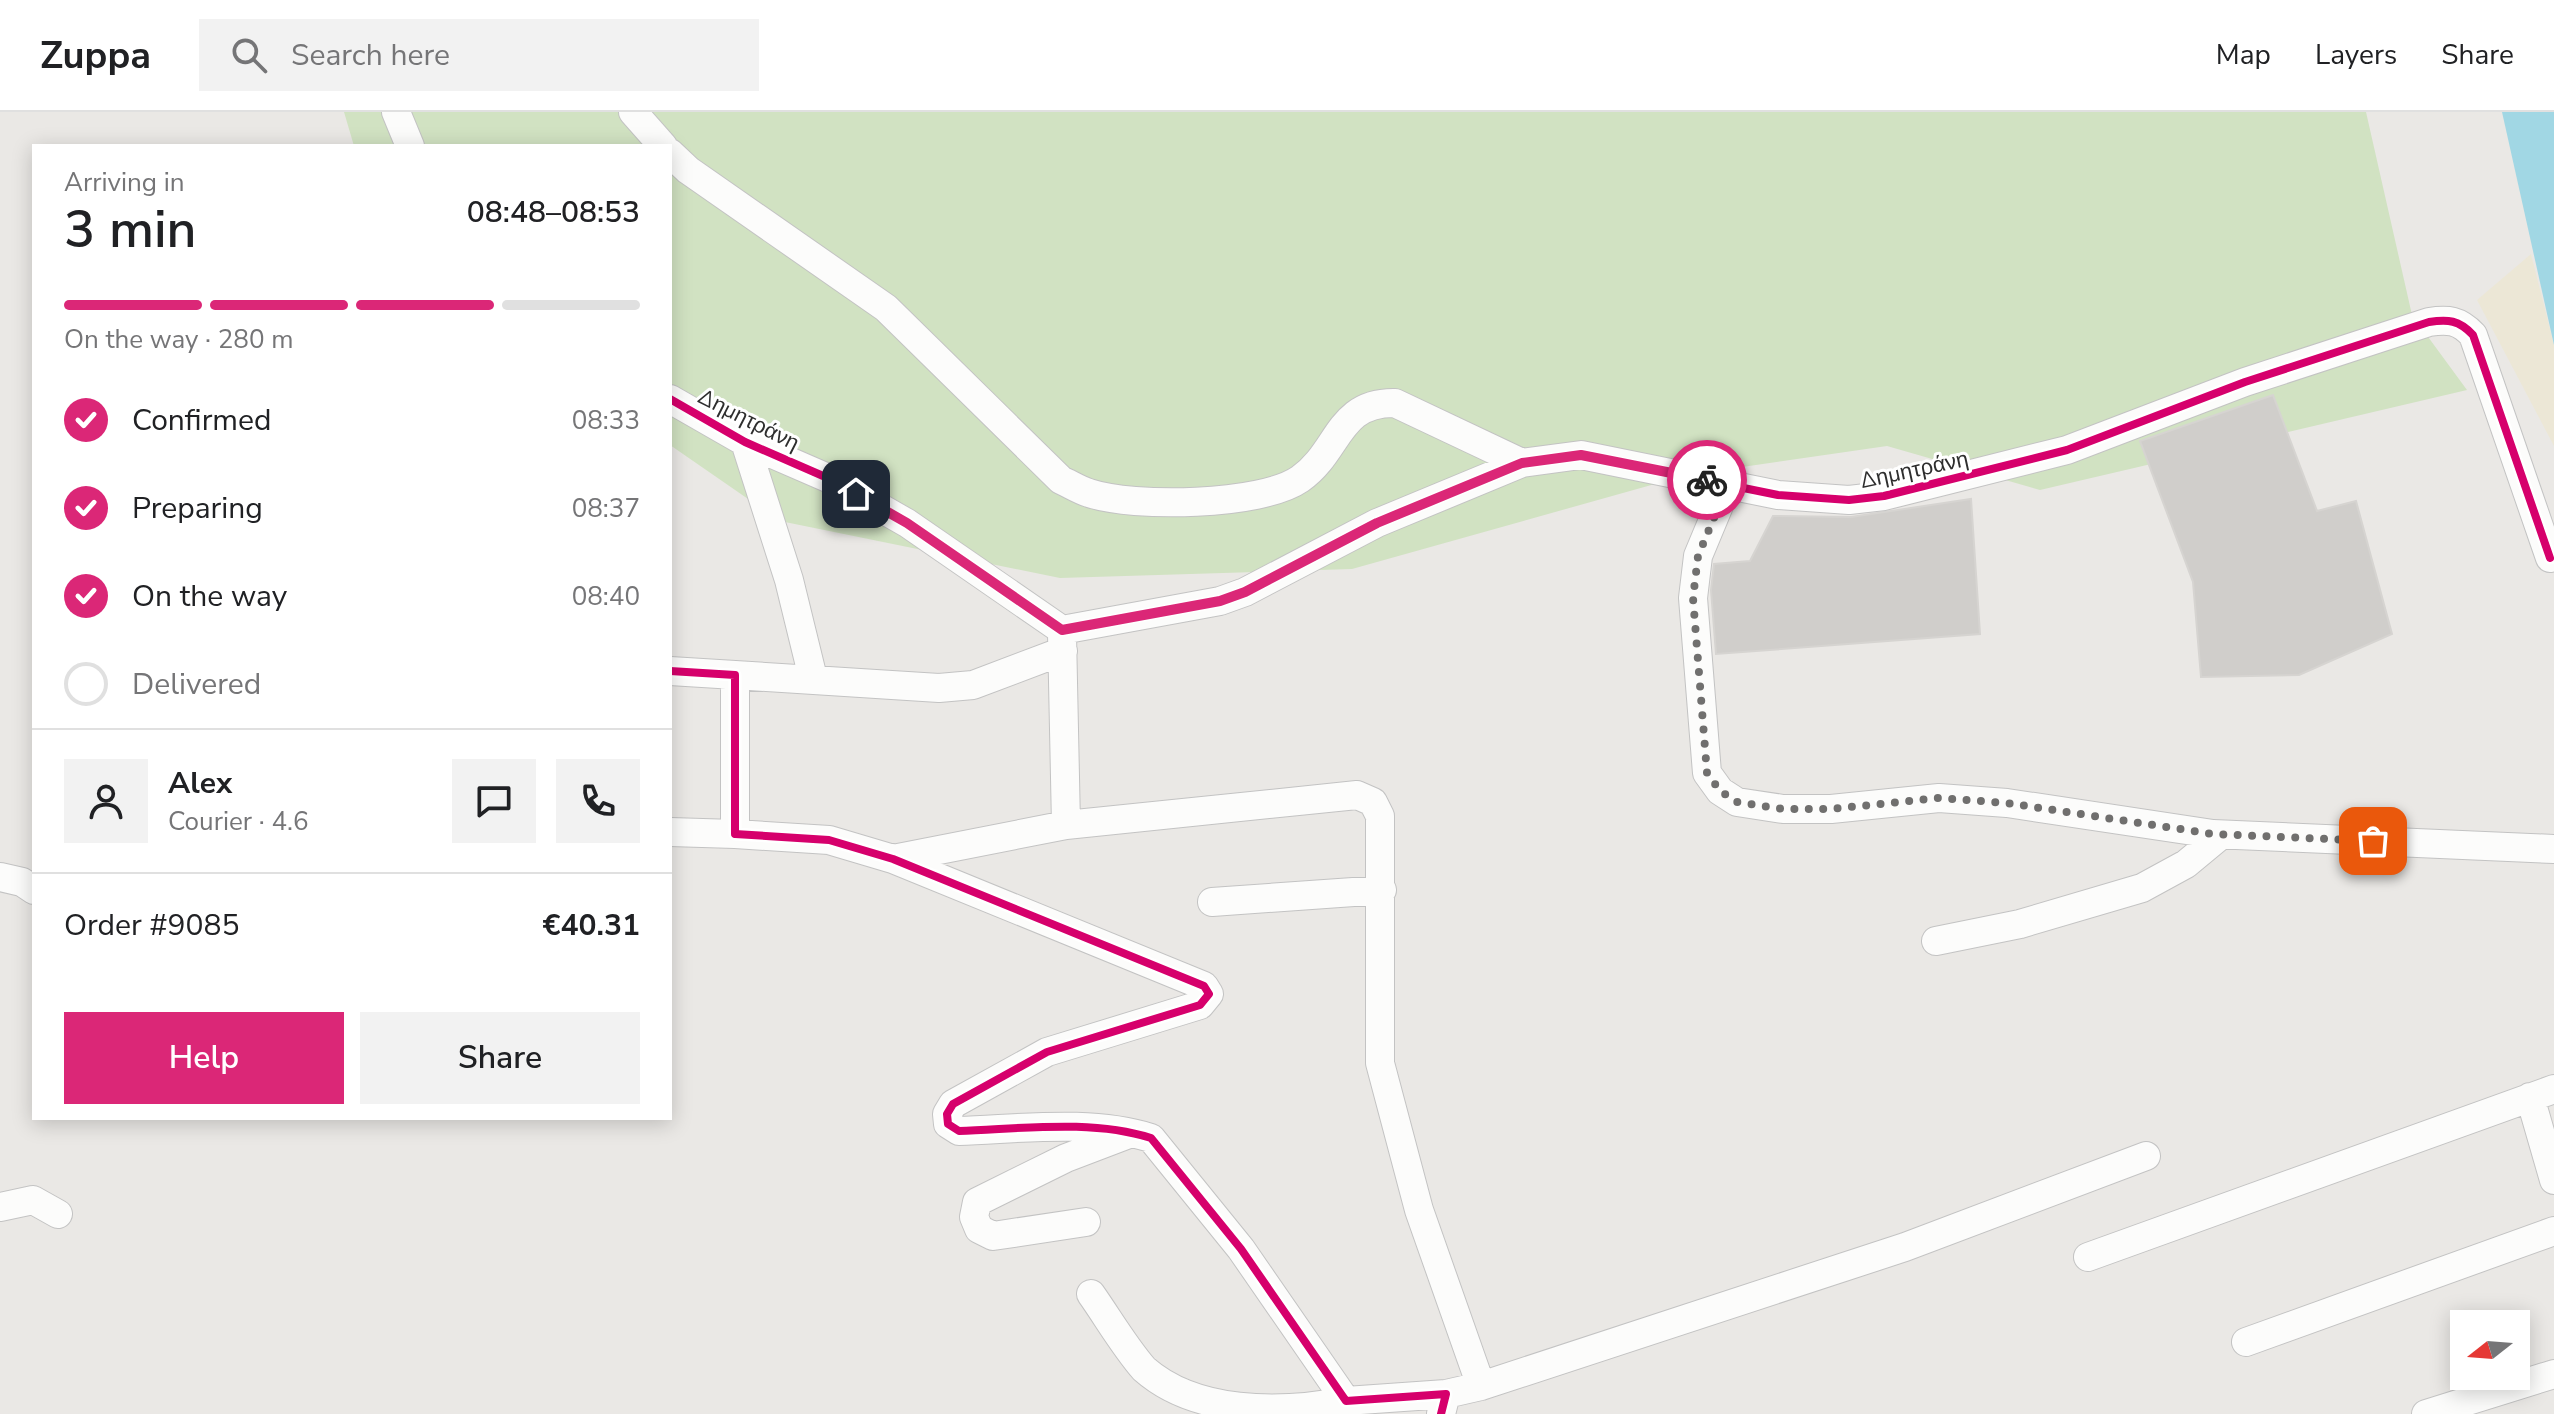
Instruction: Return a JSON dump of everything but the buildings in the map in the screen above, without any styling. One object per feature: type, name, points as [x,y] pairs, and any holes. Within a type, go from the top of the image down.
[{"type":"street","points":[[396,112],[409,144]]},
{"type":"street","points":[[633,112],[661,144]]},
{"type":"street","points":[[672,155],[688,170],[886,308],[1061,480],[1090,494],[1169,501],[1241,500],[1269,493],[1299,480],[1360,407],[1376,402],[1395,403],[1522,463]]},
{"type":"street","name":"Δημητράνη","points":[[672,400],[745,442],[830,479],[907,523],[1062,640],[1233,597],[1377,523],[1522,463],[1581,455],[1778,495],[1849,500],[1899,492],[2067,450],[2245,382],[2429,322],[2448,319],[2463,324],[2473,335],[2550,558]]},
{"type":"street","points":[[745,442],[789,580],[813,678]]},
{"type":"street","points":[[1728,484],[1698,556],[1693,598],[1707,773],[1720,791],[1737,802],[1783,809],[1831,809],[1939,798],[2007,803],[2221,835],[2554,849]]},
{"type":"street","points":[[672,671],[939,688],[973,685],[1062,640],[1066,825]]},
{"type":"street","points":[[735,675],[735,834]]},
{"type":"street","points":[[893,859],[982,838],[1066,825],[1357,795],[1373,802],[1380,816],[1382,890],[1380,1063],[1419,1210],[1481,1386]]},
{"type":"street","points":[[672,832],[829,840],[893,859],[1204,986],[1209,994],[1200,1005],[1047,1052],[953,1104],[947,1114],[948,1124],[959,1131],[1080,1128],[1133,1132],[1151,1138],[1164,1149],[1241,1249],[1346,1401]]},
{"type":"street","points":[[1936,941],[2020,924],[2142,888],[2186,864],[2221,835]]},
{"type":"street","points":[[0,877],[22,882],[32,889]]},
{"type":"street","points":[[1212,902],[1382,890]]},
{"type":"street","points":[[2088,1257],[2542,1093],[2554,1180]]},
{"type":"street","points":[[1086,1222],[993,1236],[979,1229],[974,1217],[977,1202],[1066,1158],[1133,1132]]},
{"type":"street","points":[[1091,1294],[1146,1371],[1190,1402],[1239,1413],[1346,1401],[1443,1404],[1481,1386],[1905,1247],[2146,1156]]},
{"type":"street","points":[[0,1207],[33,1200],[58,1214]]},
{"type":"street","points":[[2246,1342],[2554,1231]]},
{"type":"street","points":[[2426,1414],[2554,1374]]},
{"type":"green space","points":[[344,112],[2366,112],[2412,315],[2467,390],[2040,490],[1887,446],[1687,475],[1352,569],[1060,578],[780,521],[672,446],[672,144],[353,144]]},
{"type":"sand","points":[[2531,254],[2554,345],[2554,446],[2477,300]]},
{"type":"water","points":[[2502,112],[2554,112],[2554,345]]},
{"type":"cycle path","points":[[672,400],[745,442],[830,479],[907,523],[1062,630],[1220,601],[1245,592],[1377,523],[1522,463],[1581,455],[1778,495],[1849,500],[1884,496],[2067,450],[2245,382],[2429,322],[2448,321],[2463,326],[2473,335],[2550,558]]},
{"type":"cycle path","points":[[672,671],[735,675],[735,834],[829,840],[893,859],[1204,986],[1209,994],[1200,1005],[1047,1052],[953,1104],[947,1114],[948,1124],[959,1131],[1080,1127],[1128,1132],[1151,1138],[1241,1249],[1346,1401],[1446,1394],[1441,1414]]},
{"type":"way so far","points":[[1707,480],[1728,484],[1698,556],[1693,598],[1697,687],[1707,773],[1720,791],[1737,802],[1783,809],[1831,809],[1939,798],[2007,803],[2213,834],[2373,841]]},
{"type":"route","points":[[856,494],[907,523],[1062,630],[1220,601],[1245,592],[1377,523],[1522,463],[1581,455],[1707,480]]}]
